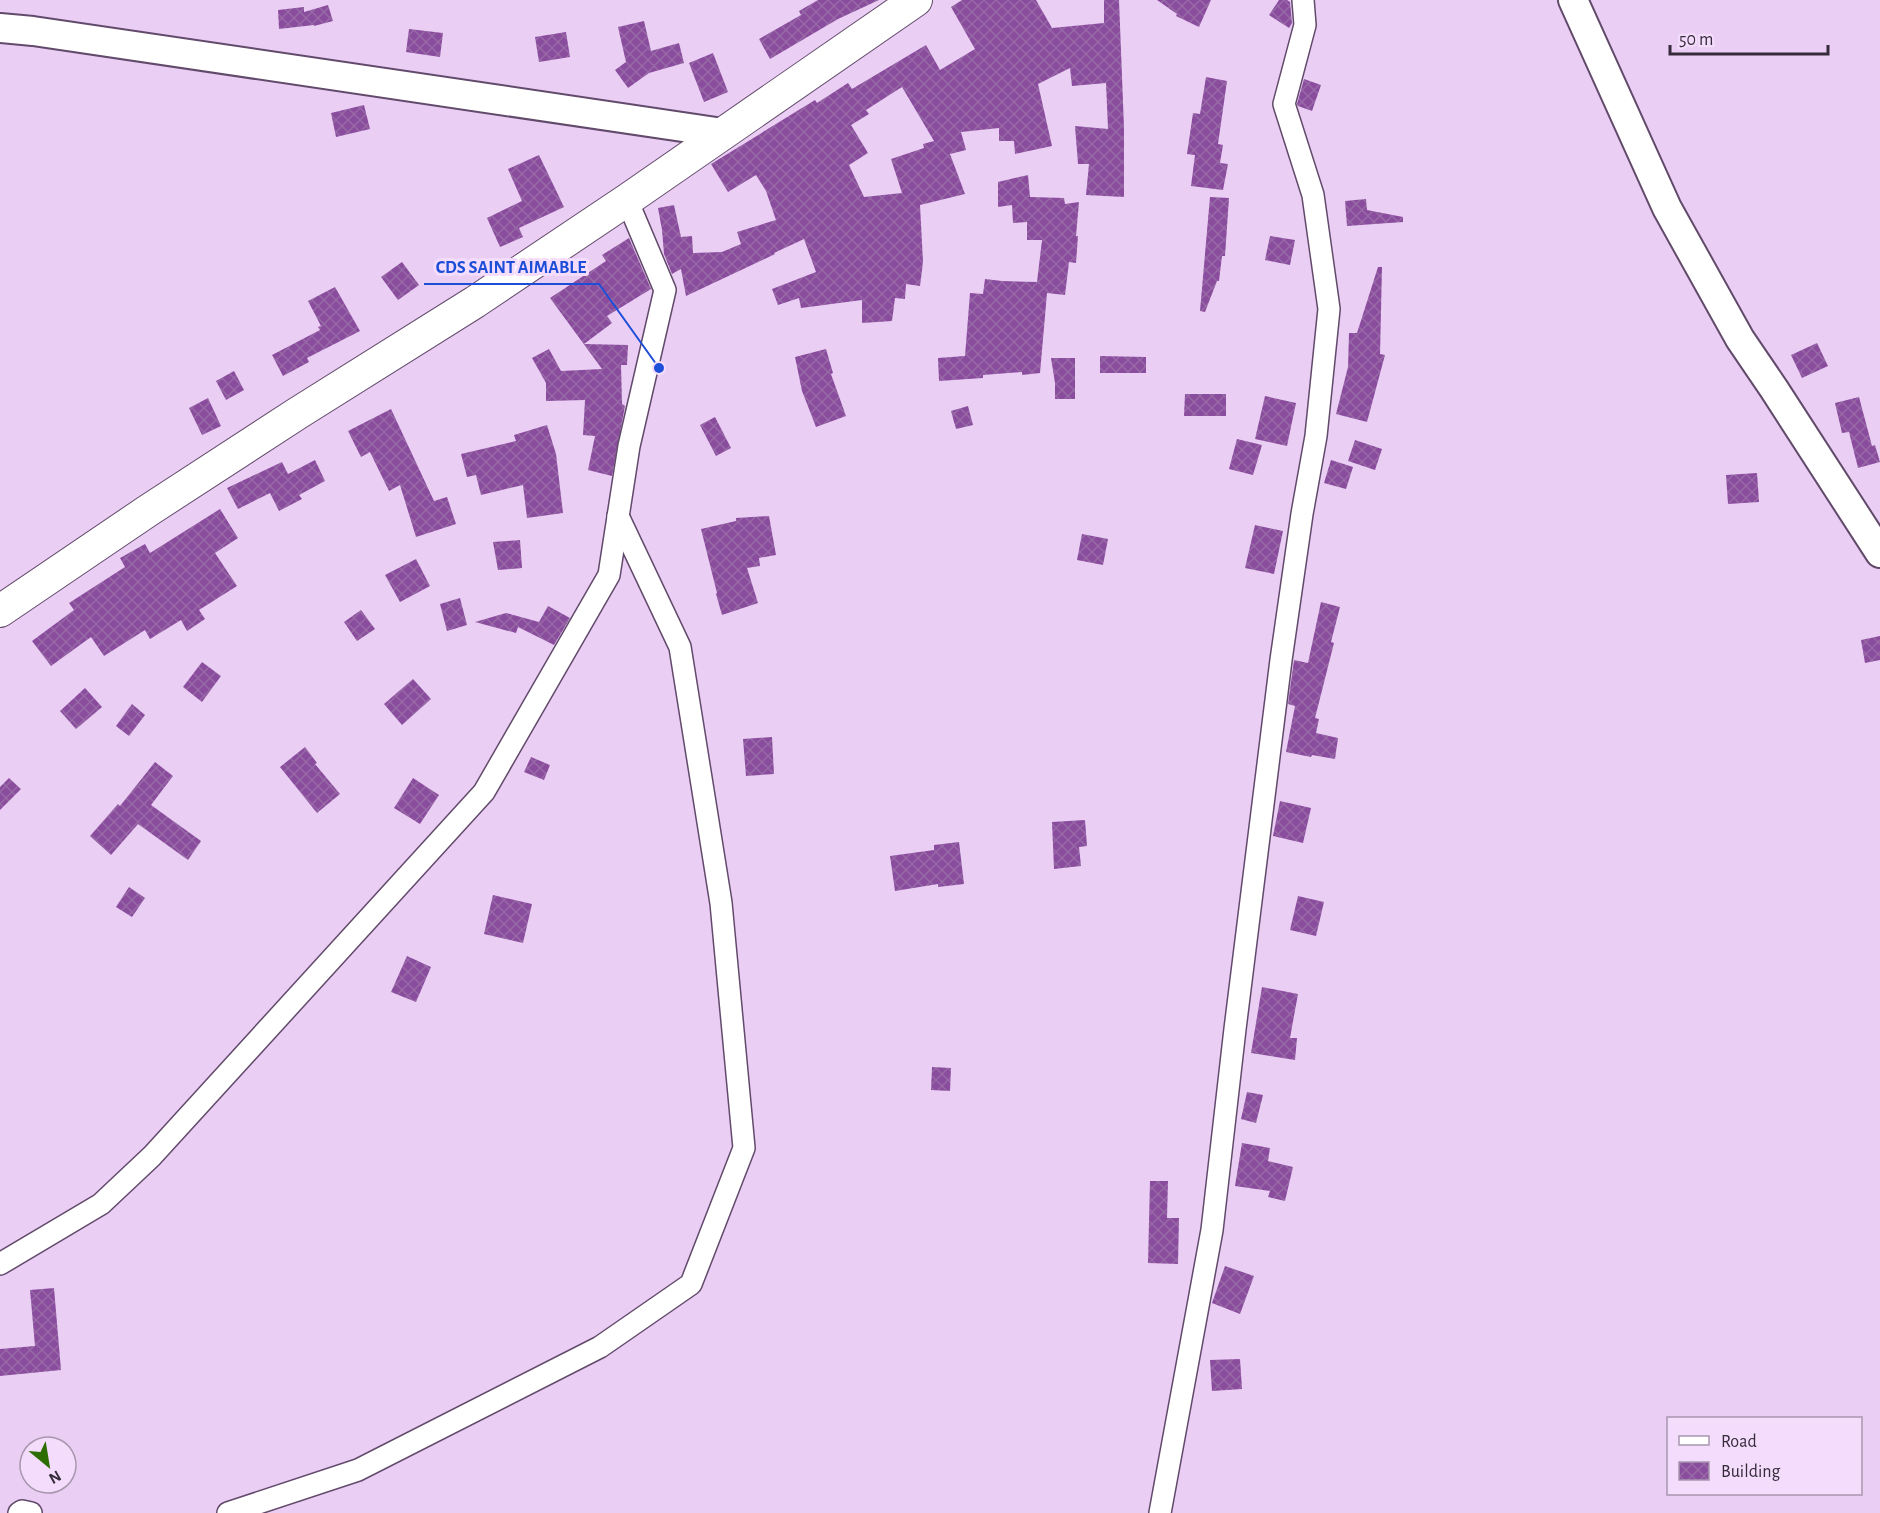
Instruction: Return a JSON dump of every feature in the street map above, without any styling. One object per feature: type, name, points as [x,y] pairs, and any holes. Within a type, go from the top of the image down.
[{"type":"main road","points":[[0,611],[149,510],[476,302],[916,0]]},
{"type":"main road","points":[[1573,0],[1667,208],[1717,299],[1740,339],[1880,553]]},
{"type":"main road","points":[[0,28],[723,134]]},
{"type":"street","points":[[1160,1513],[1212,1230],[1281,660],[1316,436],[1329,309],[1312,195],[1284,104],[1305,25],[1303,0]]},
{"type":"street","points":[[0,1264],[101,1204],[153,1156],[484,792],[609,575],[629,446],[664,291],[627,200]]},
{"type":"street","points":[[228,1513],[358,1470],[600,1347],[691,1284],[744,1148],[723,926],[680,647],[618,516]]},
{"type":"street","points":[[19,1513],[22,1511],[31,1513]]},
{"type":"building","points":[[818,0],[879,0],[838,19],[770,59],[759,39],[801,15],[799,11]]},
{"type":"building","points":[[962,0],[1036,0],[1052,28],[1104,23],[1104,0],[1119,0],[1124,197],[1086,195],[1089,164],[1078,164],[1075,126],[1108,129],[1106,83],[1072,86],[1070,68],[1038,84],[1052,146],[1015,154],[1014,141],[999,141],[999,128],[961,132],[966,150],[950,154],[965,194],[920,205],[923,262],[920,286],[906,284],[905,299],[895,298],[892,321],[862,323],[862,300],[801,308],[799,298],[778,305],[772,289],[816,272],[804,239],[686,296],[681,269],[672,274],[664,254],[658,208],[674,205],[681,237],[692,236],[693,253],[722,252],[741,244],[737,232],[776,220],[766,191],[756,175],[728,192],[711,164],[815,100],[817,103],[848,83],[852,89],[926,45],[940,70],[975,49],[951,7]],"holes":[[[902,87],[934,141],[923,144],[924,148],[891,159],[902,193],[864,197],[849,165],[868,153],[851,125],[869,114],[866,110]]]},
{"type":"building","points":[[1157,0],[1211,0],[1199,27],[1176,16],[1177,14]]},
{"type":"building","points":[[1279,0],[1290,2],[1292,23],[1289,28],[1269,15]]},
{"type":"building","points":[[328,5],[333,21],[314,26],[279,29],[278,10],[304,7],[304,12]]},
{"type":"building","points":[[644,21],[651,51],[679,43],[684,63],[649,73],[628,88],[615,70],[626,62],[618,27]]},
{"type":"building","points":[[409,29],[443,33],[440,57],[406,52]]},
{"type":"building","points":[[566,32],[570,57],[539,62],[535,37]]},
{"type":"building","points":[[713,53],[728,92],[704,102],[689,63]]},
{"type":"building","points":[[1206,77],[1227,81],[1218,144],[1223,145],[1220,163],[1228,164],[1223,190],[1191,186],[1195,155],[1187,154],[1193,113],[1200,114]]},
{"type":"building","points":[[1304,79],[1321,85],[1312,111],[1297,104]]},
{"type":"building","points":[[364,105],[370,129],[336,137],[331,113]]},
{"type":"building","points":[[539,155],[564,207],[519,228],[523,237],[500,247],[487,218],[522,201],[508,169]]},
{"type":"building","points":[[1028,175],[1030,197],[1064,198],[1065,204],[1079,202],[1076,263],[1069,262],[1065,295],[1047,293],[1040,373],[983,375],[983,378],[939,381],[938,358],[965,356],[970,293],[983,294],[985,279],[1037,282],[1042,240],[1027,240],[1027,222],[1013,223],[1012,205],[998,207],[998,182]]},
{"type":"building","points":[[1210,197],[1229,198],[1225,256],[1222,256],[1219,281],[1217,281],[1205,312],[1200,311]]},
{"type":"building","points":[[1366,199],[1367,210],[1403,217],[1403,222],[1347,226],[1345,201]]},
{"type":"building","points":[[1270,236],[1295,240],[1290,265],[1265,260]]},
{"type":"building","points":[[629,238],[651,289],[607,316],[612,323],[584,344],[628,345],[627,365],[621,365],[622,404],[625,406],[612,476],[588,470],[595,436],[583,435],[585,400],[546,401],[546,383],[532,358],[549,349],[561,371],[602,369],[550,298],[606,261],[602,255]]},
{"type":"building","points":[[402,262],[419,285],[398,300],[381,277]]},
{"type":"building","points":[[1378,267],[1382,267],[1380,354],[1385,355],[1367,422],[1336,414],[1348,367],[1349,333],[1357,333]]},
{"type":"building","points":[[335,287],[360,331],[307,358],[309,362],[283,376],[272,355],[320,330],[318,327],[321,326],[308,301]]},
{"type":"building","points":[[1817,343],[1828,366],[1802,378],[1791,355]]},
{"type":"building","points":[[826,349],[833,373],[831,374],[846,416],[816,427],[802,391],[795,357]]},
{"type":"building","points":[[1100,356],[1146,357],[1146,373],[1100,373]]},
{"type":"building","points":[[1051,358],[1075,358],[1075,399],[1055,399]]},
{"type":"building","points":[[234,371],[244,390],[226,400],[216,381]]},
{"type":"building","points":[[1185,394],[1226,394],[1226,416],[1184,416]]},
{"type":"building","points":[[1265,396],[1296,403],[1287,446],[1255,439]]},
{"type":"building","points":[[1859,397],[1872,446],[1875,445],[1880,462],[1858,468],[1849,432],[1842,433],[1835,403]]},
{"type":"building","points":[[208,398],[221,426],[202,435],[189,408]]},
{"type":"building","points":[[968,406],[973,425],[956,429],[951,411]]},
{"type":"building","points":[[391,409],[434,501],[447,497],[456,524],[416,537],[400,485],[389,491],[370,452],[361,457],[348,431]]},
{"type":"building","points":[[715,417],[731,448],[716,456],[700,425]]},
{"type":"building","points":[[547,425],[556,454],[563,513],[527,518],[523,485],[481,495],[476,475],[467,477],[461,454],[516,441],[514,435]]},
{"type":"building","points":[[1237,439],[1262,445],[1253,475],[1229,469]]},
{"type":"building","points":[[1355,440],[1382,449],[1375,470],[1348,461]]},
{"type":"building","points":[[315,460],[325,481],[299,495],[302,499],[279,511],[270,493],[238,509],[227,488],[282,462],[288,474]]},
{"type":"building","points":[[1331,460],[1353,467],[1346,489],[1324,483]]},
{"type":"building","points":[[1757,473],[1759,502],[1728,504],[1726,475]]},
{"type":"building","points":[[220,509],[238,538],[215,553],[237,586],[199,610],[205,619],[187,631],[181,620],[150,639],[145,630],[104,656],[91,637],[51,666],[32,641],[74,610],[69,603],[125,567],[120,558],[145,544],[150,553]]},
{"type":"building","points":[[769,516],[776,555],[759,558],[760,566],[747,568],[758,603],[722,615],[701,529],[736,521],[736,518]]},
{"type":"building","points":[[1255,525],[1283,531],[1274,574],[1245,568]]},
{"type":"building","points":[[1082,534],[1108,539],[1103,565],[1077,560]]},
{"type":"building","points":[[520,540],[522,568],[498,570],[493,542]]},
{"type":"building","points":[[416,559],[430,586],[400,602],[385,575]]},
{"type":"building","points":[[460,598],[467,625],[447,631],[440,604]]},
{"type":"building","points":[[1321,602],[1340,607],[1331,642],[1334,643],[1315,718],[1319,719],[1316,733],[1338,738],[1335,759],[1286,752],[1295,706],[1288,704],[1294,660],[1308,663]]},
{"type":"building","points":[[548,606],[570,618],[554,645],[518,627],[516,633],[475,622],[506,613],[539,622]]},
{"type":"building","points":[[361,610],[375,629],[357,641],[344,622]]},
{"type":"building","points":[[1880,636],[1880,660],[1865,663],[1861,640]]},
{"type":"building","points":[[202,662],[221,676],[202,702],[183,687]]},
{"type":"building","points":[[413,679],[431,699],[402,725],[384,704]]},
{"type":"building","points":[[85,688],[102,707],[76,729],[60,711]]},
{"type":"building","points":[[132,704],[145,715],[129,736],[116,726]]},
{"type":"building","points":[[772,737],[774,774],[746,776],[743,739]]},
{"type":"building","points":[[305,747],[317,763],[315,764],[340,794],[317,813],[280,767]]},
{"type":"building","points":[[531,757],[550,765],[544,780],[524,772]]},
{"type":"building","points":[[155,762],[173,776],[151,805],[201,841],[188,860],[138,824],[111,855],[90,836],[118,804],[120,806]]},
{"type":"building","points":[[9,778],[21,789],[0,810],[0,787]]},
{"type":"building","points":[[413,778],[439,795],[420,824],[394,808]]},
{"type":"building","points":[[1280,801],[1311,808],[1303,843],[1273,836]]},
{"type":"building","points":[[1085,820],[1087,846],[1079,847],[1081,866],[1054,869],[1052,822]]},
{"type":"building","points":[[959,842],[964,884],[938,887],[938,884],[895,891],[890,856],[934,850],[934,845]]},
{"type":"building","points":[[129,887],[145,898],[132,917],[116,907]]},
{"type":"building","points":[[493,895],[532,904],[523,943],[484,934]]},
{"type":"building","points":[[1298,896],[1324,902],[1316,936],[1290,930]]},
{"type":"building","points":[[407,956],[431,967],[416,1002],[391,992]]},
{"type":"building","points":[[1262,987],[1298,994],[1290,1038],[1297,1038],[1295,1060],[1251,1053]]},
{"type":"building","points":[[932,1067],[951,1068],[950,1091],[931,1090]]},
{"type":"building","points":[[1247,1092],[1263,1095],[1256,1123],[1241,1119]]},
{"type":"building","points":[[1242,1143],[1270,1148],[1268,1161],[1293,1167],[1285,1201],[1268,1197],[1270,1191],[1235,1186]]},
{"type":"building","points":[[1150,1181],[1168,1181],[1167,1218],[1179,1218],[1178,1264],[1148,1263]]},
{"type":"building","points":[[1225,1266],[1254,1276],[1240,1314],[1212,1303]]},
{"type":"building","points":[[54,1288],[61,1370],[0,1376],[0,1349],[35,1346],[30,1290]]},
{"type":"building","points":[[1240,1359],[1242,1389],[1212,1391],[1210,1360]]},
{"type":"place","name":"CDS SAINT AIMABLE","points":[[659,368]]}]
